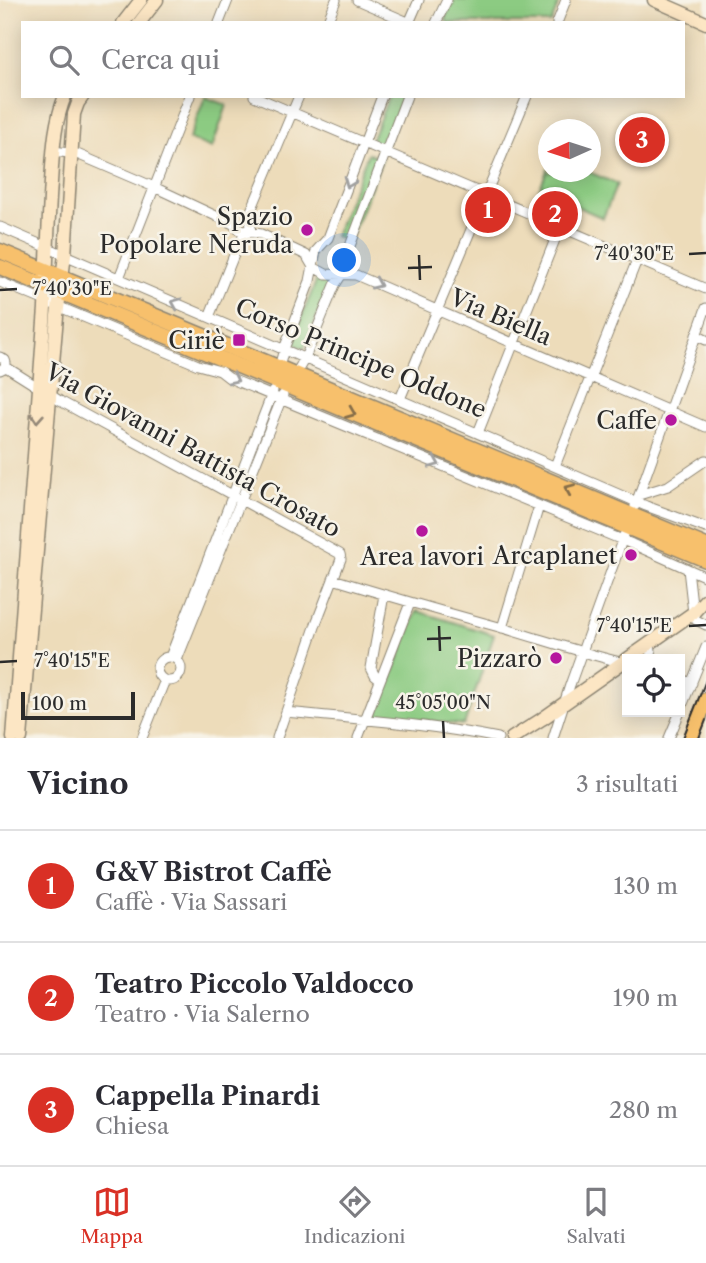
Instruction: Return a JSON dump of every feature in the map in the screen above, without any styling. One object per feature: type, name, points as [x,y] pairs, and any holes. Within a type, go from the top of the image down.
[{"type":"main road","name":"Corso Principe Oddone","points":[[0,251],[46,271],[60,292],[282,388],[632,516],[706,546]]},
{"type":"main road","name":"Corso Principe Oddone","points":[[0,267],[45,293],[60,292],[279,368],[282,388]]},
{"type":"main road","name":"Corso Principe Oddone","points":[[632,516],[706,560]]},
{"type":"main road","points":[[691,738],[706,700]]},
{"type":"street","points":[[125,21],[141,0]]},
{"type":"street","points":[[141,21],[157,0]]},
{"type":"street","points":[[220,21],[228,0]]},
{"type":"street","points":[[328,21],[336,0]]},
{"type":"street","points":[[357,0],[405,21]]},
{"type":"street","points":[[411,21],[419,0]]},
{"type":"street","points":[[437,21],[447,0]]},
{"type":"street","points":[[558,21],[566,0]]},
{"type":"street","points":[[654,0],[706,23]]},
{"type":"street","points":[[13,738],[53,151],[57,121],[64,98]]},
{"type":"street","points":[[22,738],[75,114],[82,98]]},
{"type":"street","points":[[119,278],[189,98]]},
{"type":"street","points":[[258,98],[706,289]]},
{"type":"street","points":[[209,317],[238,245],[251,225],[250,213],[298,98]]},
{"type":"street","points":[[279,368],[310,281],[316,251],[328,238],[381,98]]},
{"type":"street","points":[[174,659],[282,388],[305,358],[335,285],[348,262],[351,246],[406,98]]},
{"type":"street","points":[[400,399],[526,98]]},
{"type":"street","name":"Via Biella","points":[[53,151],[73,153],[154,187],[233,224],[239,230],[261,234],[306,255],[313,267],[327,274],[356,275],[706,427]]},
{"type":"street","name":"Corso Principe Oddone","points":[[0,227],[555,466],[632,516],[688,569],[706,577]]},
{"type":"street","points":[[478,433],[560,227]]},
{"type":"street","points":[[555,466],[636,260]]},
{"type":"street","name":"Corso Principe Oddone","points":[[0,282],[45,293]]},
{"type":"street","points":[[553,738],[706,308]]},
{"type":"street","points":[[696,335],[706,340]]},
{"type":"street","points":[[0,357],[5,360],[3,368]]},
{"type":"street","name":"Via Giovanni Battista Crosato","points":[[3,368],[340,554],[341,559],[333,579]]},
{"type":"street","name":"Corso Principe Oddone","points":[[282,388],[538,506],[632,516],[659,510],[706,528]]},
{"type":"street","points":[[632,516],[662,489],[706,460]]},
{"type":"street","points":[[659,510],[656,502],[662,489]]},
{"type":"street","points":[[502,628],[538,506]]},
{"type":"street","points":[[688,569],[700,611]]},
{"type":"street","points":[[277,738],[333,579],[622,663]]},
{"type":"street","points":[[380,681],[372,668],[383,595]]},
{"type":"street","points":[[706,599],[696,620],[706,625]]},
{"type":"street","points":[[358,738],[410,603]]},
{"type":"street","points":[[636,654],[700,611]]},
{"type":"street","points":[[650,642],[651,654]]},
{"type":"street","points":[[685,700],[706,647]]},
{"type":"street","points":[[174,659],[181,668],[180,675],[172,681],[165,680],[159,676],[160,662],[174,659]]},
{"type":"street","points":[[512,738],[622,665]]},
{"type":"street","points":[[142,738],[165,680]]},
{"type":"street","points":[[685,681],[692,683]]},
{"type":"street","points":[[286,712],[498,738]]},
{"type":"street","points":[[669,738],[678,717]]},
{"type":"green space","points":[[453,0],[560,0],[552,21],[447,21],[445,18]]},
{"type":"green space","points":[[205,98],[227,105],[212,148],[189,139]]},
{"type":"green space","points":[[388,98],[404,98],[385,147],[371,141]]},
{"type":"green space","points":[[368,153],[382,159],[349,242],[335,236]]},
{"type":"green space","points":[[601,177],[617,184],[603,218],[539,190],[542,182],[601,182]]},
{"type":"green space","points":[[317,279],[330,284],[304,349],[291,343]]},
{"type":"green space","points":[[417,611],[494,635],[464,725],[377,715]]},
{"type":"tram line","points":[[683,738],[706,680]]},
{"type":"tram line","points":[[699,738],[706,720]]},
{"type":"place","name":"Cappella Pinardi","points":[[642,140]]},
{"type":"place","name":"G&V Bistrot Caffè","points":[[488,210]]},
{"type":"place","name":"Teatro Piccolo Valdocco","points":[[555,214]]},
{"type":"place","name":"Spazio Popolare Neruda","points":[[307,230]]},
{"type":"place","name":"Ciriè","points":[[239,340]]},
{"type":"place","name":"Caffe","points":[[671,420]]},
{"type":"place","name":"Area lavori","points":[[422,531]]},
{"type":"place","name":"Arcaplanet","points":[[631,555]]},
{"type":"place","name":"Pizzarò","points":[[556,658]]}]
